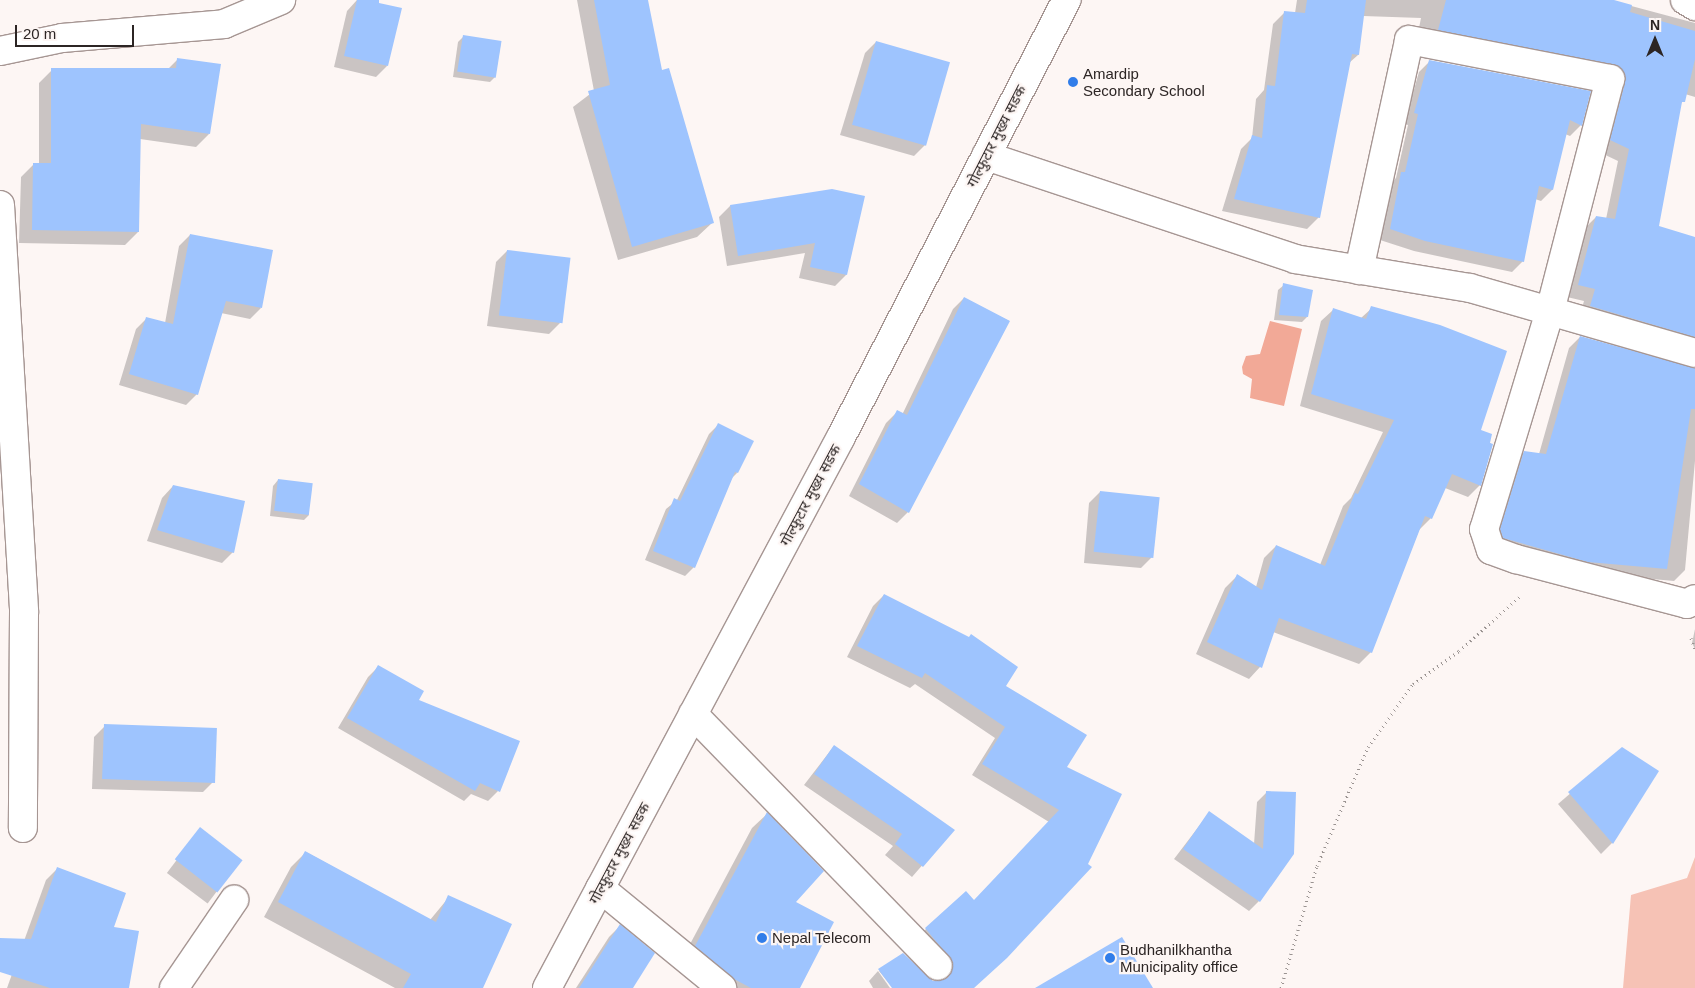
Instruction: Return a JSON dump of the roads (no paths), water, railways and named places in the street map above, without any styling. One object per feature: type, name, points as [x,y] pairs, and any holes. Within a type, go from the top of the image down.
[{"type":"street","points":[[0,51],[62,38],[224,24],[281,0]]},
{"type":"street","name":"गोल्फुटार मुख्य सडक","points":[[547,988],[693,714],[1067,0]]},
{"type":"street","points":[[1685,0],[1695,6]]},
{"type":"street","points":[[1360,270],[1409,40],[1610,79],[1550,311],[1484,529],[1491,550],[1686,604],[1695,599]]},
{"type":"street","points":[[986,156],[1295,259],[1470,288],[1695,353]]},
{"type":"street","points":[[0,205],[24,612],[23,828]]},
{"type":"street","points":[[693,714],[938,966]]},
{"type":"street","points":[[600,888],[722,988]]},
{"type":"street","points":[[174,988],[234,900]]},
{"type":"place","name":"Amardip Secondary School","points":[[1073,82]]},
{"type":"place","name":"Nepal Telecom","points":[[762,938]]},
{"type":"place","name":"Budhanilkhantha Municipality office","points":[[1110,958]]}]
